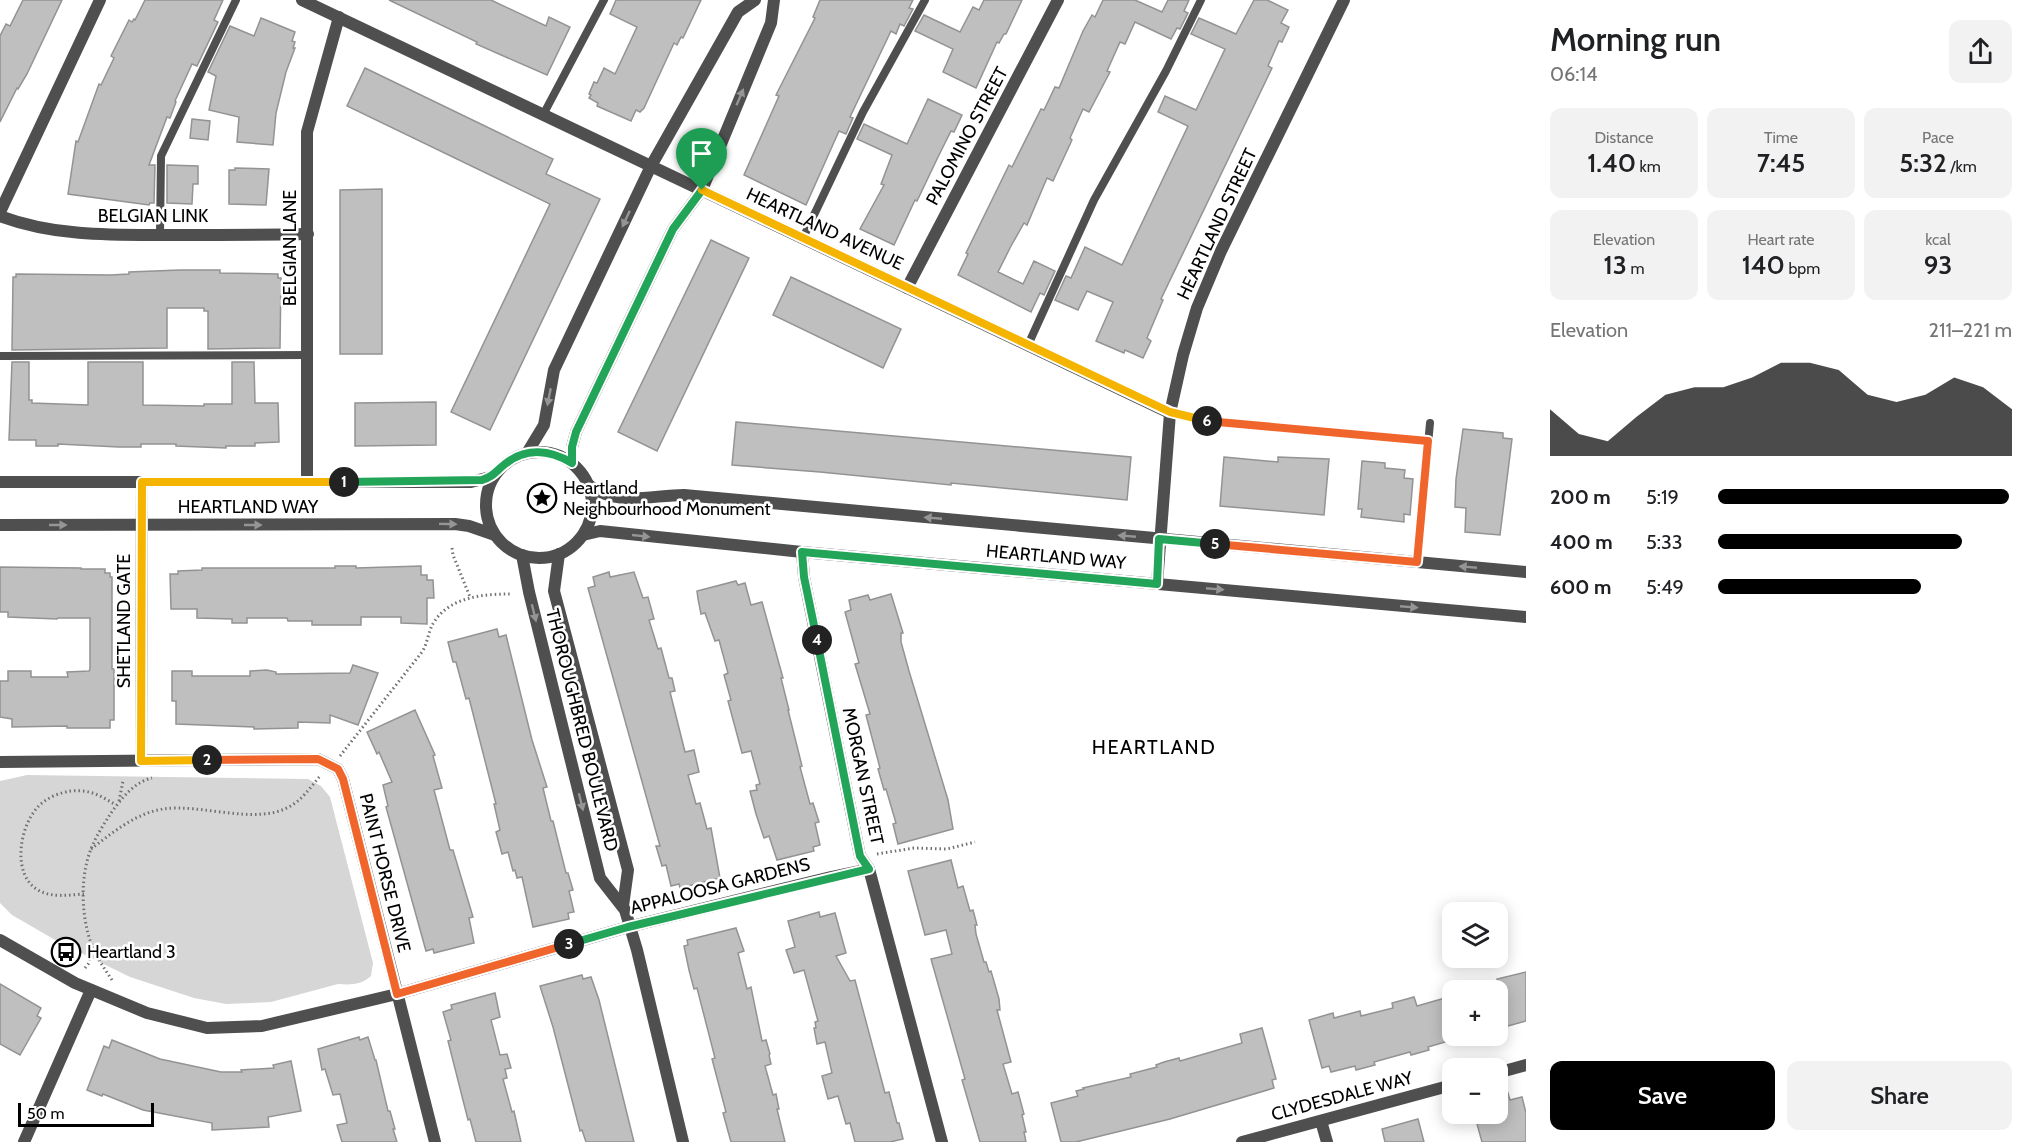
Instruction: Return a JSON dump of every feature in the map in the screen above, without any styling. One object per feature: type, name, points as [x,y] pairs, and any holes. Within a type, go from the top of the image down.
[{"type":"street","points":[[0,214],[100,0]]},
{"type":"street","name":"HEARTLAND AVENUE","points":[[302,0],[1170,412]]},
{"type":"street","points":[[527,453],[544,425],[554,370],[651,166],[738,12],[755,0]]},
{"type":"street","points":[[572,463],[572,447],[581,421],[673,229],[702,190],[771,23],[774,0]]},
{"type":"street","name":"PALOMINO STREET","points":[[907,288],[1058,0]]},
{"type":"street","name":"HEARTLAND STREET","points":[[1157,584],[1170,412],[1197,308],[1208,279],[1344,0]]},
{"type":"street","name":"BELGIAN LANE","points":[[307,482],[309,355],[307,132],[339,18]]},
{"type":"street","name":"BELGIAN LINK","points":[[0,214],[21,224],[79,233],[308,234]]},
{"type":"street","points":[[543,452],[558,455],[572,463],[589,485],[592,502],[590,519],[583,535],[572,546],[547,558],[522,555],[502,544],[488,521],[485,506],[494,476],[514,458],[527,453],[543,452]]},
{"type":"street","name":"HEARTLAND WAY","points":[[0,482],[471,482],[494,476]]},
{"type":"street","name":"SHETLAND GATE","points":[[141,761],[142,482]]},
{"type":"street","name":"HEARTLAND WAY","points":[[589,485],[598,493],[609,497],[684,495],[1526,572]]},
{"type":"street","name":"HEARTLAND WAY","points":[[0,525],[455,524],[495,535]]},
{"type":"street","name":"HEARTLAND WAY","points":[[583,535],[600,531],[802,552],[1526,617]]},
{"type":"street","name":"MORGAN STREET","points":[[802,552],[804,577],[860,856],[869,869],[942,1142]]},
{"type":"street","name":"THOROUGHBRED BOULEVARD","points":[[559,554],[554,591],[628,870],[623,906],[637,950],[683,1142]]},
{"type":"street","name":"THOROUGHBRED BOULEVARD","points":[[522,555],[529,592],[600,878],[623,906]]},
{"type":"street","name":"PAINT HORSE DRIVE","points":[[0,762],[318,759],[338,769],[343,779],[435,1142]]},
{"type":"street","name":"APPALOOSA GARDENS","points":[[0,940],[92,990],[147,1013],[207,1028],[262,1026],[397,994],[628,927],[869,869]]},
{"type":"street","points":[[24,1142],[92,990]]},
{"type":"street","points":[[1508,1070],[1526,1065]]},
{"type":"street","name":"CLYDESDALE WAY","points":[[1242,1142],[1442,1088]]},
{"type":"street","points":[[1322,1121],[1327,1142]]},
{"type":"lane","points":[[160,235],[161,156],[236,0]]},
{"type":"lane","points":[[543,115],[604,0]]},
{"type":"lane","points":[[803,238],[863,112],[925,0]]},
{"type":"lane","points":[[1028,345],[1094,200],[1166,72],[1201,0]]},
{"type":"lane","points":[[0,356],[309,355]]},
{"type":"lane","points":[[1170,412],[1214,422],[1428,441]]},
{"type":"lane","points":[[1417,562],[1430,423]]},
{"type":"path","points":[[452,548],[470,597]]},
{"type":"path","points":[[343,754],[422,652],[433,622],[448,609],[470,597],[510,594]]},
{"type":"path","points":[[112,980],[92,945],[88,932],[84,894],[85,871],[91,849],[118,804],[135,785],[152,778]]},
{"type":"path","points":[[118,804],[123,781]]},
{"type":"path","points":[[91,849],[117,830],[150,812],[164,808],[187,808],[267,813],[292,806],[314,782]]},
{"type":"path","points":[[84,894],[45,894],[28,883],[21,868],[21,858],[30,819],[36,808],[46,800],[67,791],[89,792],[118,804]]},
{"type":"path","points":[[860,856],[914,848],[947,849],[975,842]]},
{"type":"path","points":[[85,968],[92,945]]},
{"type":"shaded area","points":[[27,775],[308,779],[321,786],[330,797],[373,963],[371,976],[360,983],[338,984],[271,1002],[226,1004],[194,998],[130,977],[57,941],[12,915],[0,903],[0,781]]},
{"type":"building","points":[[23,0],[62,0],[27,74],[17,88],[0,122],[0,36],[6,24],[10,26]]},
{"type":"building","points":[[145,0],[223,0],[214,20],[218,22],[197,66],[192,64],[170,118],[167,117],[149,165],[155,165],[154,203],[149,205],[68,194],[76,141],[78,142],[99,84],[101,85],[114,58],[111,56],[129,20],[132,22],[135,20]]},
{"type":"building","points":[[389,0],[491,0],[546,26],[549,17],[570,27],[547,75],[476,44],[477,42]]},
{"type":"building","points":[[616,0],[701,0],[683,38],[681,37],[677,45],[674,43],[644,108],[640,112],[636,110],[631,121],[597,106],[598,103],[589,98],[594,82],[597,83],[604,68],[615,74],[637,27],[610,14]]},
{"type":"building","points":[[820,0],[913,0],[909,8],[913,9],[904,26],[900,24],[896,34],[891,31],[850,117],[853,118],[846,134],[839,131],[806,205],[744,175],[779,96],[776,95],[815,18],[813,17]]},
{"type":"building","points":[[984,0],[1022,0],[1006,34],[999,43],[997,42],[976,88],[943,72],[953,49],[915,31],[924,15],[960,32],[973,7],[979,10]]},
{"type":"building","points":[[1103,0],[1135,0],[1162,12],[1168,0],[1189,0],[1184,11],[1188,13],[1180,29],[1177,28],[1171,39],[1135,22],[1125,44],[1120,42],[1107,71],[1110,72],[1089,112],[1083,109],[1053,181],[1047,178],[1027,225],[1024,223],[1011,246],[998,272],[1023,284],[1034,261],[1055,271],[1044,295],[1040,293],[1031,312],[958,275],[968,254],[966,253],[1009,165],[1012,167],[1041,109],[1044,110],[1055,87],[1059,88],[1083,31],[1092,15],[1095,17]]},
{"type":"building","points":[[1254,0],[1267,0],[1288,10],[1281,23],[1289,27],[1282,42],[1279,41],[1268,66],[1272,68],[1161,299],[1163,300],[1147,338],[1151,341],[1143,358],[1125,350],[1124,353],[1096,341],[1113,302],[1087,291],[1078,310],[1055,300],[1066,276],[1071,278],[1085,247],[1122,265],[1188,126],[1158,112],[1165,96],[1196,110],[1225,49],[1191,34],[1199,18],[1236,34]]},
{"type":"building","points":[[261,18],[295,32],[292,41],[295,42],[293,48],[295,48],[286,72],[276,113],[273,145],[237,142],[239,117],[209,110],[216,76],[208,72],[230,26],[254,36]]},
{"type":"building","points":[[365,68],[553,159],[546,174],[600,199],[490,430],[451,412],[550,204],[347,106]]},
{"type":"building","points":[[928,99],[962,115],[954,132],[951,131],[894,245],[860,229],[884,185],[881,184],[892,155],[857,139],[864,124],[907,144]]},
{"type":"building","points":[[192,119],[210,121],[208,140],[190,138]]},
{"type":"building","points":[[167,165],[198,166],[198,184],[193,184],[192,204],[167,203]]},
{"type":"building","points":[[235,168],[269,169],[266,205],[229,204],[229,170],[235,170]]},
{"type":"building","points":[[382,189],[382,354],[340,354],[340,190]]},
{"type":"building","points":[[711,240],[749,258],[657,451],[618,432]]},
{"type":"building","points":[[180,270],[278,274],[278,278],[281,278],[280,348],[208,349],[208,311],[204,311],[204,308],[167,308],[167,348],[12,350],[13,277],[16,277],[16,274],[111,275]]},
{"type":"building","points":[[791,277],[901,329],[883,368],[773,315]]},
{"type":"building","points":[[12,362],[29,362],[29,400],[32,400],[32,403],[88,405],[88,362],[143,362],[143,405],[204,406],[204,404],[232,404],[232,362],[254,362],[255,403],[278,403],[279,442],[255,443],[255,446],[226,446],[226,448],[176,446],[176,444],[141,444],[141,447],[58,444],[58,446],[36,446],[36,440],[9,440]]},
{"type":"building","points":[[436,402],[436,445],[355,446],[355,403]]},
{"type":"building","points":[[736,422],[1131,457],[1127,500],[732,465]]},
{"type":"building","points":[[1463,429],[1503,433],[1503,438],[1512,439],[1500,535],[1465,532],[1466,508],[1455,507],[1456,479]]},
{"type":"building","points":[[1224,457],[1278,462],[1278,457],[1329,459],[1324,515],[1220,506]]},
{"type":"building","points":[[1362,461],[1385,463],[1385,468],[1405,470],[1404,478],[1413,479],[1410,515],[1404,514],[1404,522],[1361,517],[1362,509],[1358,509]]},
{"type":"building","points":[[335,566],[356,566],[356,568],[421,566],[421,575],[427,575],[427,580],[433,580],[434,598],[427,598],[427,624],[401,623],[401,617],[361,617],[361,625],[312,625],[312,621],[288,621],[287,618],[247,618],[247,623],[232,623],[232,619],[197,618],[197,609],[171,609],[170,574],[178,574],[178,571],[202,570],[202,568],[335,568]]},
{"type":"building","points":[[0,567],[105,569],[105,573],[110,573],[112,577],[114,720],[110,720],[110,728],[12,727],[12,719],[0,717],[0,681],[8,681],[8,671],[31,671],[31,677],[68,677],[67,672],[89,671],[90,618],[8,617],[8,612],[0,612]]},
{"type":"building","points":[[609,572],[610,577],[634,572],[643,598],[648,597],[654,619],[649,620],[658,649],[661,648],[669,678],[672,678],[675,691],[670,692],[685,752],[694,750],[699,772],[688,775],[696,804],[700,803],[707,829],[711,828],[720,878],[680,888],[679,884],[671,886],[666,865],[662,866],[656,846],[660,846],[588,588],[595,586],[593,577]]},
{"type":"building","points":[[736,581],[738,585],[745,583],[751,605],[762,602],[783,678],[781,678],[802,766],[800,767],[810,804],[813,803],[819,822],[815,823],[820,845],[813,847],[814,851],[777,860],[769,836],[764,838],[756,814],[750,791],[757,790],[756,785],[760,784],[751,751],[742,753],[728,701],[731,700],[724,675],[728,673],[719,640],[715,641],[705,613],[701,614],[698,599],[697,591]]},
{"type":"building","points":[[891,594],[903,633],[901,633],[901,642],[948,800],[953,829],[898,844],[893,824],[896,823],[878,769],[880,768],[866,715],[870,714],[855,664],[859,663],[845,612],[851,610],[849,600],[868,595],[870,600]]},
{"type":"building","points":[[497,629],[499,637],[506,635],[532,740],[547,787],[543,788],[551,821],[553,821],[566,873],[568,873],[573,890],[569,891],[574,912],[568,913],[569,919],[533,927],[522,877],[517,878],[515,870],[513,871],[508,852],[502,854],[496,832],[500,830],[494,804],[496,804],[469,698],[466,699],[448,642]]},
{"type":"building","points":[[353,665],[378,673],[358,725],[330,715],[330,723],[298,722],[298,728],[254,729],[254,727],[176,724],[176,701],[172,701],[172,671],[192,671],[192,676],[250,676],[250,671],[267,670],[276,672],[276,674],[350,673]]},
{"type":"building","points":[[415,710],[435,755],[433,756],[442,788],[434,790],[450,850],[453,850],[473,917],[469,918],[474,943],[434,953],[433,949],[426,951],[386,807],[388,806],[383,785],[392,782],[367,732]]},
{"type":"building","points":[[951,860],[958,888],[963,886],[970,911],[973,910],[977,925],[975,925],[976,934],[984,962],[989,972],[991,971],[999,999],[1000,1010],[997,1010],[1011,1062],[1003,1064],[1012,1094],[1018,1092],[1024,1114],[1022,1115],[1026,1142],[980,1142],[962,1080],[965,1079],[931,959],[952,954],[946,930],[925,935],[908,871]]},
{"type":"building","points":[[819,912],[820,917],[835,913],[846,953],[836,956],[850,981],[855,980],[885,1093],[889,1092],[903,1139],[890,1142],[855,1142],[850,1123],[846,1124],[838,1096],[828,1099],[822,1076],[832,1073],[825,1042],[817,1044],[814,1028],[816,1028],[815,1022],[818,1021],[804,970],[794,973],[786,950],[795,947],[788,921]]},
{"type":"building","points":[[736,928],[744,951],[738,953],[747,989],[751,987],[762,1041],[766,1040],[770,1054],[771,1064],[765,1066],[773,1095],[776,1094],[785,1142],[731,1142],[723,1113],[726,1112],[712,1059],[715,1058],[697,988],[694,989],[689,970],[684,946],[688,945],[687,940]]},
{"type":"building","points":[[1526,972],[1526,1021],[1508,1026],[1508,980],[1497,979]]},
{"type":"building","points":[[582,975],[583,979],[591,977],[599,1000],[634,1142],[586,1142],[582,1130],[580,1131],[540,986]]},
{"type":"building","points":[[0,984],[41,1008],[37,1016],[41,1018],[20,1055],[0,1044]]},
{"type":"building","points":[[495,993],[500,1017],[491,1020],[500,1055],[507,1054],[511,1068],[505,1069],[507,1078],[503,1079],[521,1142],[476,1142],[470,1119],[468,1120],[448,1041],[451,1040],[443,1012],[452,1009],[451,1005]]},
{"type":"building","points":[[1414,997],[1417,1006],[1442,999],[1442,1043],[1428,1047],[1429,1050],[1411,1055],[1410,1052],[1374,1062],[1375,1065],[1356,1070],[1355,1066],[1331,1072],[1329,1066],[1322,1068],[1309,1020],[1333,1013],[1334,1018],[1360,1011],[1361,1016],[1393,1008],[1392,1003]]},
{"type":"building","points":[[1262,1028],[1276,1079],[1272,1080],[1274,1088],[1170,1119],[1076,1142],[1061,1142],[1051,1103],[1078,1096],[1076,1091],[1083,1088],[1131,1077],[1130,1074],[1157,1067],[1156,1065],[1164,1062],[1179,1058],[1180,1061],[1242,1043],[1240,1034]]},
{"type":"building","points":[[359,1037],[360,1040],[368,1037],[397,1142],[342,1142],[337,1125],[347,1123],[340,1094],[333,1095],[325,1069],[322,1070],[318,1049]]},
{"type":"building","points":[[112,1040],[160,1059],[221,1072],[274,1068],[273,1065],[291,1061],[301,1111],[268,1117],[269,1127],[212,1130],[212,1123],[143,1110],[103,1094],[102,1096],[87,1090],[104,1046],[109,1048]]},
{"type":"building","points":[[1508,1093],[1510,1100],[1522,1097],[1526,1113],[1526,1142],[1482,1142],[1477,1124],[1508,1124]]},
{"type":"building","points":[[1418,1119],[1424,1142],[1385,1142],[1382,1129]]},
{"type":"place","name":"Heartland Neighbourhood Monument","points":[[542,498]]},
{"type":"place","name":"Heartland 3","points":[[66,952]]},
{"type":"district","name":"HEARTLAND","points":[[1154,747]]},
{"type":"route","points":[[702,190],[1170,412],[1214,422],[1428,441],[1417,562],[1159,539],[1157,584],[802,552],[804,577],[860,856],[869,869],[628,927],[397,994],[343,779],[338,769],[318,759],[141,761],[142,482],[471,482],[494,476],[514,458],[527,453],[543,452],[558,455],[572,463],[572,447],[576,432],[673,229],[702,190]]}]
